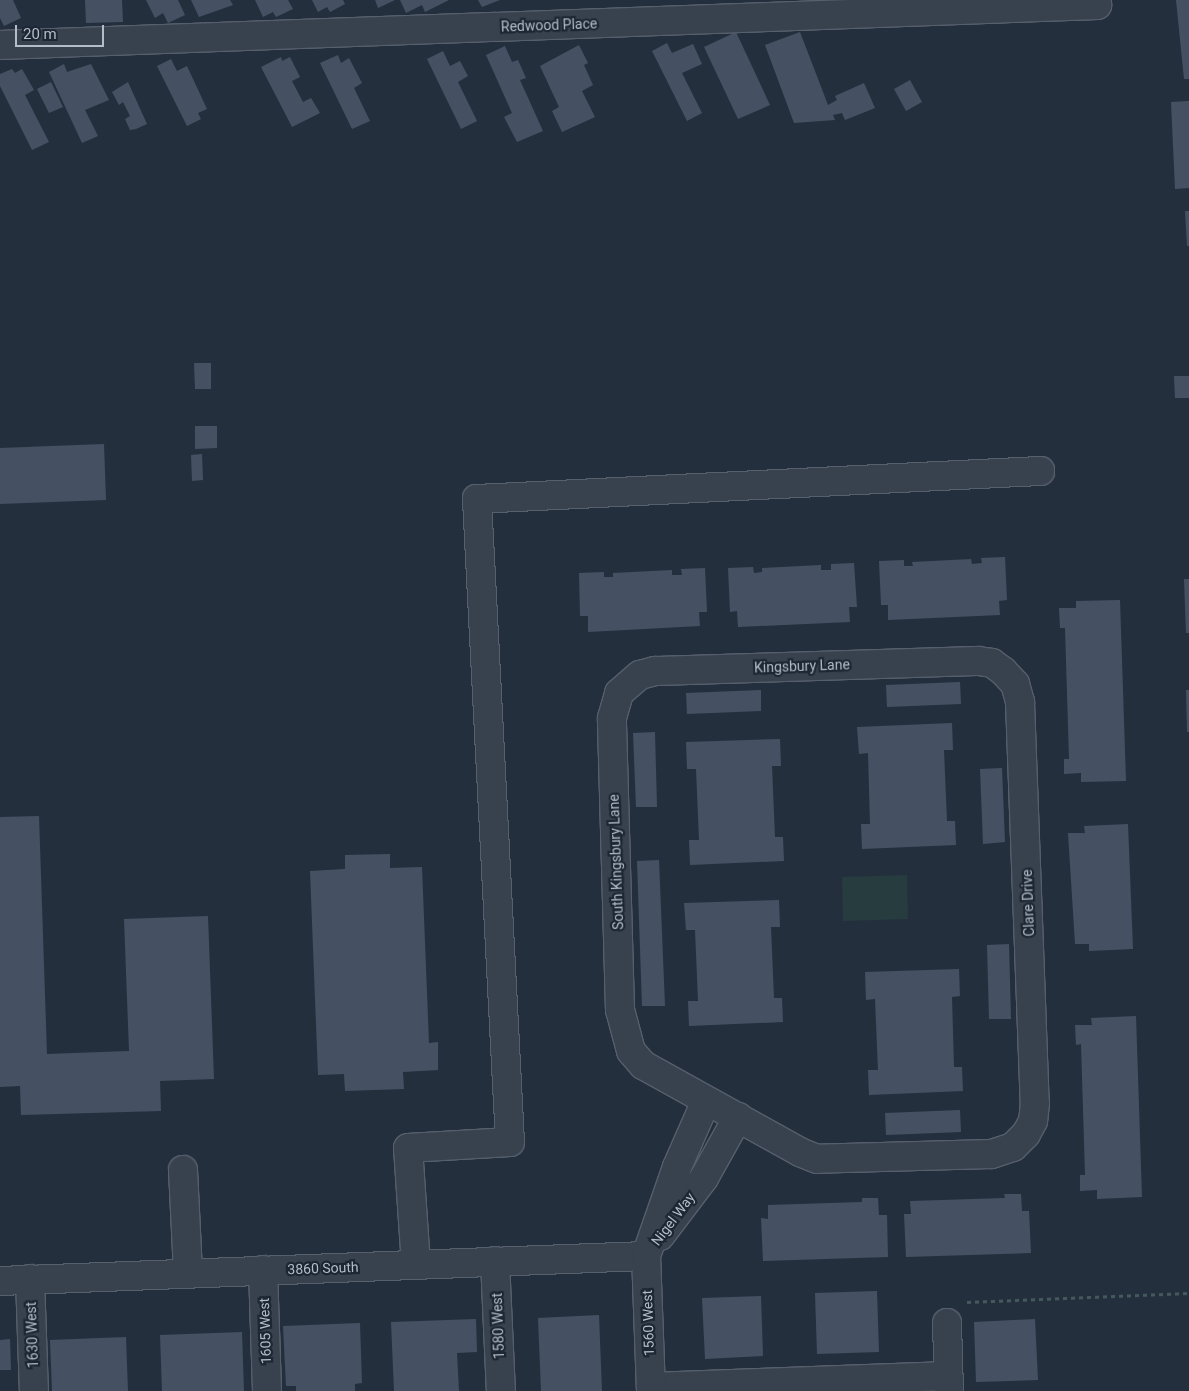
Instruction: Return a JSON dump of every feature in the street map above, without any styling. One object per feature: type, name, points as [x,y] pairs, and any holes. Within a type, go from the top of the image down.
[{"type":"street","name":"Redwood Place","points":[[0,45],[1097,2]]},
{"type":"street","points":[[416,1264],[408,1148],[510,1142],[477,499],[1040,471]]},
{"type":"street","name":"Kingsbury Lane","points":[[619,693],[640,675],[655,671],[978,661],[992,663]]},
{"type":"street","name":"Clare Drive","points":[[738,1117],[800,1152],[831,1160],[991,1154],[1012,1147],[1026,1134],[1033,1121],[1036,1103],[1020,702],[1015,684],[992,663]]},
{"type":"street","name":"South Kingsbury Lane","points":[[619,693],[612,718],[624,1032],[631,1051],[643,1065],[706,1101]]},
{"type":"street","points":[[706,1101],[738,1117]]},
{"type":"street","name":"Nigel Way","points":[[646,1256],[677,1167],[706,1101]]},
{"type":"street","name":"Nigel Way","points":[[646,1256],[704,1178],[738,1117]]},
{"type":"street","points":[[183,1170],[188,1274]]},
{"type":"street","name":"3860 South","points":[[0,1281],[646,1256]]},
{"type":"street","name":"1560 West","points":[[646,1256],[651,1389]]},
{"type":"street","name":"1580 West","points":[[496,1261],[500,1391]]},
{"type":"street","name":"1605 West","points":[[262,1270],[267,1391]]},
{"type":"street","name":"1630 West","points":[[30,1280],[34,1391]]},
{"type":"street","points":[[651,1389],[949,1384],[947,1323]]},
{"type":"path","points":[[947,1323],[945,1302],[1189,1294]]},
{"type":"green space","points":[[907,875],[908,919],[843,921],[842,877]]},
{"type":"building","points":[[0,0],[13,0],[21,18],[4,26],[0,18]]},
{"type":"building","points":[[85,0],[122,0],[123,22],[86,23]]},
{"type":"building","points":[[146,0],[178,0],[185,15],[168,23],[163,13],[155,18]]},
{"type":"building","points":[[191,0],[230,0],[233,5],[199,17]]},
{"type":"building","points":[[255,0],[288,0],[293,9],[276,17],[273,12],[263,17]]},
{"type":"building","points":[[312,0],[343,0],[345,4],[330,12],[327,7],[318,12]]},
{"type":"building","points":[[375,0],[395,0],[378,8]]},
{"type":"building","points":[[400,0],[449,0],[425,12],[422,5],[406,13]]},
{"type":"building","points":[[478,0],[500,0],[482,7]]},
{"type":"building","points":[[1176,0],[1189,0],[1189,79],[1184,79]]},
{"type":"building","points":[[736,32],[770,105],[738,119],[704,47]]},
{"type":"building","points":[[800,32],[828,105],[837,100],[835,96],[864,83],[875,108],[845,120],[842,113],[833,115],[835,120],[794,123],[765,45]]},
{"type":"building","points":[[667,43],[672,53],[693,44],[702,64],[682,73],[702,113],[687,121],[652,51]]},
{"type":"building","points":[[579,45],[588,63],[584,65],[593,85],[582,91],[595,117],[562,132],[552,111],[559,107],[540,66]]},
{"type":"building","points":[[505,46],[512,62],[518,60],[526,78],[520,80],[543,131],[517,142],[504,117],[512,113],[486,55]]},
{"type":"building","points":[[443,51],[450,66],[460,61],[468,76],[458,82],[477,121],[461,129],[427,59]]},
{"type":"building","points":[[338,55],[341,63],[349,58],[362,83],[354,88],[370,121],[352,129],[320,63]]},
{"type":"building","points":[[281,57],[282,61],[290,57],[300,77],[292,81],[303,102],[311,98],[320,113],[292,127],[261,67]]},
{"type":"building","points":[[171,59],[177,71],[187,66],[207,109],[198,113],[201,119],[187,126],[157,66]]},
{"type":"building","points":[[64,64],[67,72],[91,64],[109,100],[85,110],[98,136],[82,143],[49,72]]},
{"type":"building","points":[[12,69],[15,73],[22,69],[34,90],[25,95],[49,142],[32,150],[0,86],[0,74]]},
{"type":"building","points":[[910,80],[922,102],[906,111],[894,89]]},
{"type":"building","points":[[51,82],[63,107],[49,113],[37,89]]},
{"type":"building","points":[[128,82],[147,124],[130,130],[125,119],[130,116],[123,102],[119,105],[112,92]]},
{"type":"building","points":[[1189,101],[1189,188],[1175,189],[1171,102]]},
{"type":"building","points":[[1185,211],[1189,211],[1189,246],[1187,246]]},
{"type":"building","points":[[194,363],[211,363],[211,389],[195,389]]},
{"type":"building","points":[[1174,376],[1189,376],[1189,398],[1175,398]]},
{"type":"building","points":[[195,426],[217,426],[217,448],[195,449]]},
{"type":"building","points":[[104,444],[106,500],[0,504],[0,448]]},
{"type":"building","points":[[202,454],[203,480],[192,481],[191,455]]},
{"type":"building","points":[[1005,557],[1007,600],[999,601],[1000,615],[888,620],[888,605],[881,605],[879,561],[904,560],[904,566],[913,566],[912,562],[971,559],[972,564],[982,563],[981,558]]},
{"type":"building","points":[[854,563],[857,607],[849,607],[850,622],[738,627],[737,611],[730,612],[728,568],[753,567],[754,573],[762,572],[762,568],[821,565],[821,570],[831,570],[831,564]]},
{"type":"building","points":[[705,568],[707,612],[699,612],[700,626],[588,632],[588,616],[580,616],[579,573],[604,572],[604,577],[613,577],[613,573],[672,570],[672,575],[682,575],[681,569]]},
{"type":"building","points":[[1184,579],[1189,579],[1189,633],[1186,633]]},
{"type":"building","points":[[1120,600],[1126,781],[1081,782],[1081,773],[1064,774],[1064,759],[1069,759],[1065,628],[1060,628],[1059,608],[1076,608],[1076,601]]},
{"type":"building","points":[[960,682],[961,704],[887,707],[886,685]]},
{"type":"building","points":[[761,690],[761,711],[687,714],[686,693]]},
{"type":"building","points":[[1186,690],[1189,690],[1189,732],[1187,732]]},
{"type":"building","points":[[952,723],[953,750],[944,750],[947,821],[955,821],[956,845],[862,849],[861,824],[870,824],[868,753],[859,754],[857,727]]},
{"type":"building","points":[[655,732],[657,807],[636,807],[633,733]]},
{"type":"building","points":[[780,739],[781,766],[772,766],[775,837],[783,837],[784,861],[690,865],[689,840],[699,840],[696,769],[687,769],[686,742]]},
{"type":"building","points":[[1002,768],[1005,842],[983,844],[980,769]]},
{"type":"building","points":[[39,816],[47,1054],[129,1051],[124,919],[208,916],[214,1079],[160,1081],[161,1111],[21,1115],[20,1086],[0,1087],[0,817]]},
{"type":"building","points":[[1128,824],[1133,949],[1089,951],[1089,944],[1075,944],[1068,833],[1085,833],[1084,826]]},
{"type":"building","points":[[390,854],[390,868],[422,867],[429,1043],[438,1042],[438,1070],[403,1072],[404,1089],[345,1091],[344,1074],[318,1075],[310,871],[345,869],[345,855]]},
{"type":"building","points":[[659,860],[665,1006],[642,1006],[637,861]]},
{"type":"building","points":[[779,900],[780,927],[771,927],[774,998],[782,998],[783,1022],[689,1026],[688,1001],[698,1001],[695,930],[686,930],[684,903]]},
{"type":"building","points":[[1009,944],[1011,1019],[989,1019],[987,945]]},
{"type":"building","points":[[959,969],[960,996],[952,997],[954,1067],[962,1067],[963,1091],[869,1095],[868,1070],[878,1070],[875,999],[866,1000],[865,972]]},
{"type":"building","points":[[1136,1016],[1142,1197],[1097,1199],[1097,1190],[1080,1191],[1080,1175],[1085,1175],[1081,1044],[1076,1045],[1075,1025],[1092,1025],[1091,1018]]},
{"type":"building","points":[[960,1110],[961,1132],[886,1135],[885,1113]]},
{"type":"building","points":[[1004,1194],[1021,1194],[1022,1211],[1029,1211],[1031,1253],[906,1257],[904,1214],[911,1214],[910,1201],[1005,1198]]},
{"type":"building","points":[[862,1198],[878,1198],[879,1215],[887,1215],[888,1257],[763,1261],[761,1218],[768,1219],[768,1205],[862,1202]]},
{"type":"building","points":[[877,1291],[879,1352],[817,1354],[815,1293]]},
{"type":"building","points":[[761,1296],[763,1356],[705,1359],[702,1298]]},
{"type":"building","points":[[599,1315],[602,1391],[541,1391],[538,1318]]},
{"type":"building","points":[[476,1319],[477,1352],[457,1353],[459,1391],[394,1391],[391,1322]]},
{"type":"building","points":[[1035,1319],[1038,1380],[976,1382],[974,1322]]},
{"type":"building","points":[[360,1323],[362,1383],[355,1384],[355,1391],[296,1391],[296,1386],[286,1386],[283,1326]]},
{"type":"building","points":[[242,1332],[244,1391],[162,1391],[160,1335]]},
{"type":"building","points":[[126,1337],[128,1391],[52,1391],[50,1340]]},
{"type":"building","points":[[10,1339],[11,1370],[0,1370],[0,1340]]}]
